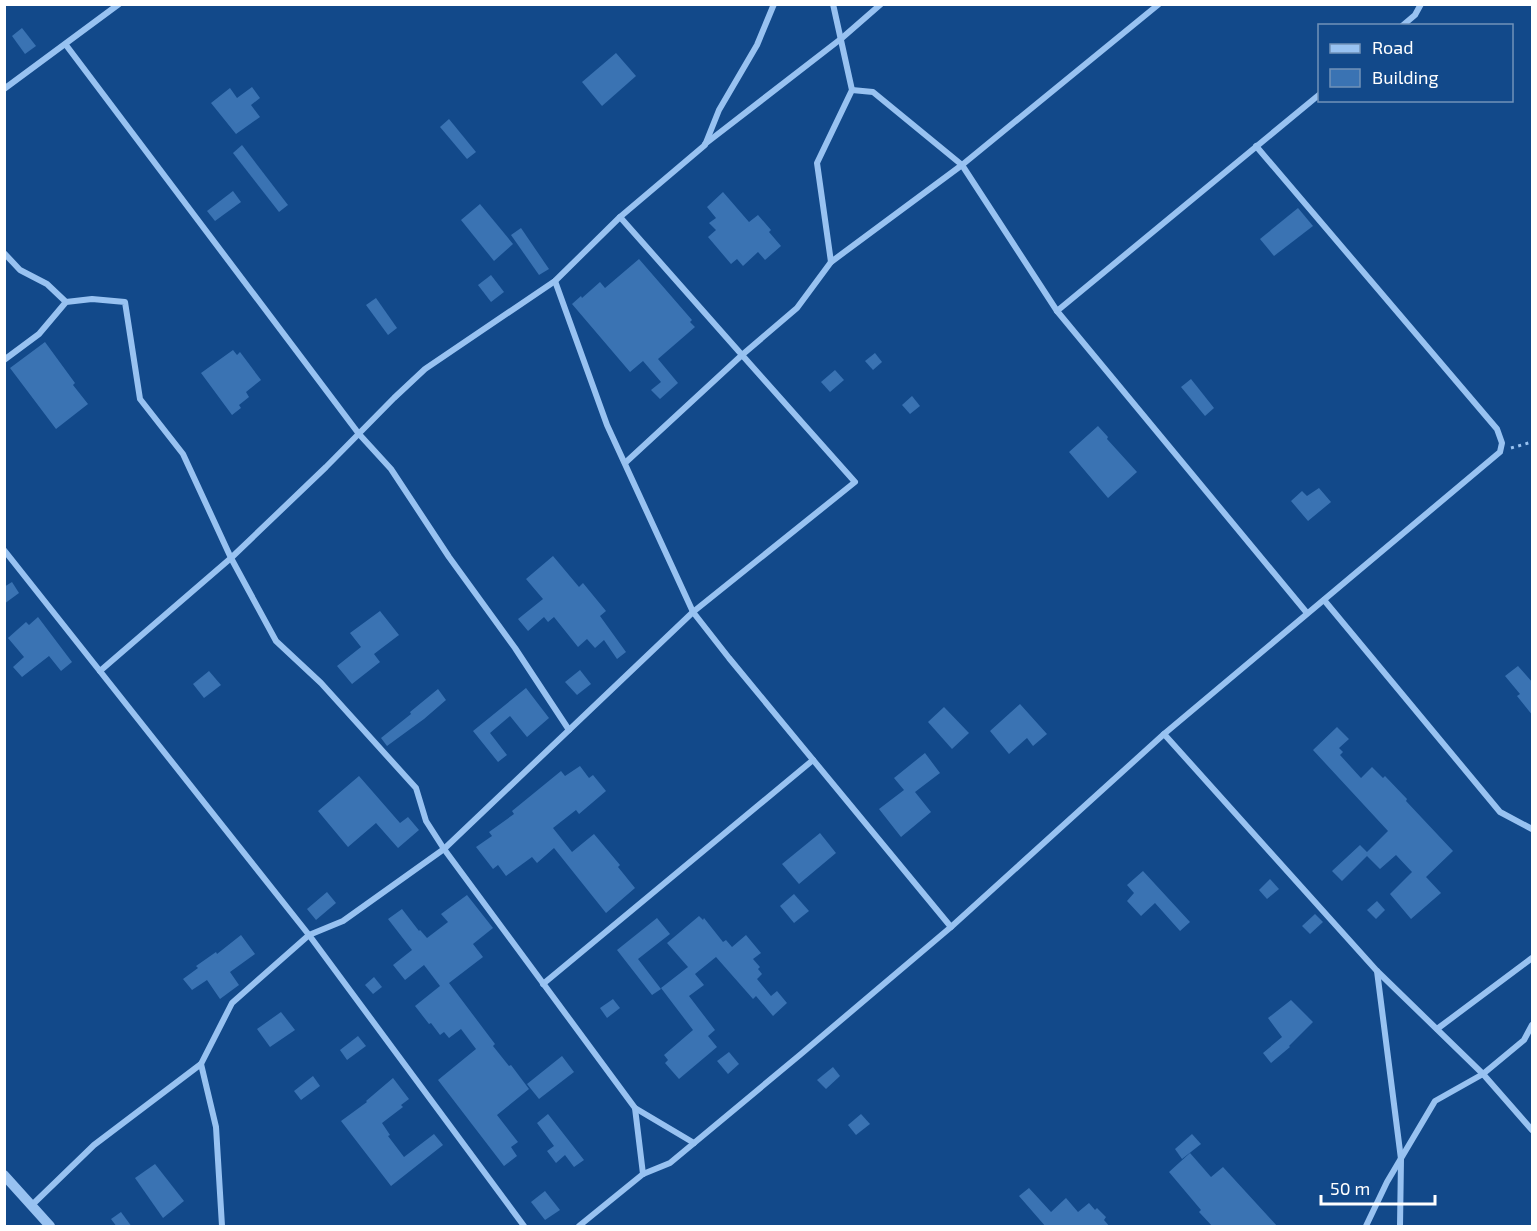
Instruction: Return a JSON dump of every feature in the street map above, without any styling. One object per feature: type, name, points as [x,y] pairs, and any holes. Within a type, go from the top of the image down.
[{"type":"street","points":[[4,89],[119,4]]},
{"type":"street","points":[[705,145],[719,110],[757,45],[774,4]]},
{"type":"street","points":[[831,262],[817,163],[852,90],[833,4]]},
{"type":"street","points":[[100,671],[231,558],[425,369],[555,281],[620,217],[705,145],[842,38],[880,4]]},
{"type":"street","points":[[625,463],[742,355],[797,308],[831,262],[962,165],[1159,4]]},
{"type":"street","points":[[1404,24],[1421,4]]},
{"type":"street","points":[[66,45],[359,434],[391,469],[569,730]]},
{"type":"street","points":[[852,90],[873,92],[962,165],[1057,311],[1307,613]]},
{"type":"street","points":[[1057,311],[1318,96]]},
{"type":"street","points":[[579,1227],[643,1174],[670,1163],[801,1054],[951,927],[1164,734],[1500,452],[1502,443],[1497,429],[1256,146]]},
{"type":"street","points":[[31,1206],[94,1145],[201,1064],[232,1003],[309,935],[343,921],[444,849],[693,612],[855,482],[620,217]]},
{"type":"street","points":[[4,253],[20,270],[47,284],[66,302]]},
{"type":"street","points":[[555,281],[607,425],[693,612],[951,927]]},
{"type":"street","points":[[4,360],[39,334],[66,302],[92,299],[125,302],[140,399],[183,454],[231,558],[276,641],[321,683],[416,788],[426,821],[444,849],[635,1108],[694,1143]]},
{"type":"street","points":[[4,550],[7,558],[100,671],[309,935],[524,1227]]},
{"type":"street","points":[[1324,600],[1500,812],[1533,829]]},
{"type":"street","points":[[1164,734],[1377,971],[1483,1074],[1533,1130]]},
{"type":"street","points":[[543,984],[813,760]]},
{"type":"street","points":[[1437,1029],[1533,958]]},
{"type":"street","points":[[1377,971],[1401,1159],[1400,1227]]},
{"type":"street","points":[[1366,1227],[1387,1182],[1435,1101],[1483,1074],[1524,1040],[1533,1025]]},
{"type":"street","points":[[201,1064],[216,1127],[222,1227]]},
{"type":"street","points":[[635,1108],[643,1174]]},
{"type":"street","points":[[4,1175],[50,1227]]},
{"type":"path","points":[[1500,452],[1533,442]]},
{"type":"building","points":[[22,28],[36,46],[25,54],[12,36]]},
{"type":"building","points":[[616,53],[636,76],[602,106],[582,82]]},
{"type":"building","points":[[252,87],[260,98],[251,105],[260,117],[236,134],[211,103],[230,88],[237,98]]},
{"type":"building","points":[[449,119],[476,152],[467,159],[440,127]]},
{"type":"building","points":[[242,145],[288,205],[279,212],[233,153]]},
{"type":"building","points":[[233,191],[241,202],[215,221],[207,211]]},
{"type":"building","points":[[723,192],[749,222],[758,215],[781,246],[765,260],[758,252],[743,266],[737,259],[731,264],[708,237],[716,230],[709,223],[716,218],[707,207]]},
{"type":"building","points":[[480,204],[513,244],[494,261],[461,220]]},
{"type":"building","points":[[1298,208],[1313,226],[1274,256],[1260,239]]},
{"type":"building","points":[[521,228],[549,269],[539,275],[511,235]]},
{"type":"building","points":[[639,259],[692,320],[690,322],[695,327],[658,359],[678,383],[660,399],[651,390],[661,382],[643,361],[630,372],[572,304],[600,282],[605,288]]},
{"type":"building","points":[[491,275],[504,292],[491,302],[478,285]]},
{"type":"building","points":[[376,298],[397,328],[388,335],[366,305]]},
{"type":"building","points":[[45,342],[88,404],[56,429],[10,368]]},
{"type":"building","points":[[233,350],[237,355],[240,352],[261,380],[246,392],[249,397],[232,415],[201,373]]},
{"type":"building","points":[[875,353],[882,362],[873,370],[865,361]]},
{"type":"building","points":[[835,370],[844,380],[830,392],[821,382]]},
{"type":"building","points":[[1191,379],[1214,408],[1205,416],[1181,387]]},
{"type":"building","points":[[912,396],[920,406],[910,414],[902,405]]},
{"type":"building","points":[[1098,426],[1137,472],[1108,498],[1069,452]]},
{"type":"building","points":[[1319,488],[1331,502],[1308,521],[1291,501],[1302,491],[1307,496]]},
{"type":"building","points":[[553,556],[579,587],[583,583],[606,611],[600,616],[626,652],[617,659],[604,640],[595,648],[587,639],[578,647],[554,617],[548,622],[544,617],[528,631],[518,619],[543,599],[526,579]]},
{"type":"building","points":[[12,582],[19,593],[4,604],[4,587]]},
{"type":"building","points":[[380,611],[399,635],[374,654],[380,662],[352,684],[337,666],[361,647],[350,633]]},
{"type":"building","points":[[38,617],[72,662],[61,671],[49,656],[22,677],[13,667],[24,657],[8,638],[26,622],[29,625]]},
{"type":"building","points":[[1518,666],[1533,683],[1533,716],[1517,696],[1520,694],[1505,676]]},
{"type":"building","points":[[580,670],[591,684],[577,695],[565,682]]},
{"type":"building","points":[[209,671],[221,685],[204,698],[193,684]]},
{"type":"building","points":[[526,688],[549,718],[527,737],[510,716],[490,733],[507,755],[498,762],[473,731]]},
{"type":"building","points":[[438,689],[446,700],[387,746],[381,738]]},
{"type":"building","points":[[1020,704],[1047,734],[1033,746],[1027,738],[1009,754],[990,731]]},
{"type":"building","points":[[944,707],[969,733],[952,749],[928,722]]},
{"type":"building","points":[[1337,727],[1349,739],[1339,748],[1343,752],[1340,755],[1361,778],[1372,767],[1383,778],[1385,776],[1453,851],[1426,877],[1441,893],[1411,919],[1390,894],[1412,872],[1396,855],[1380,869],[1367,856],[1342,881],[1332,871],[1360,845],[1367,852],[1388,831],[1313,750]]},
{"type":"building","points":[[925,753],[940,773],[915,792],[931,812],[901,837],[879,809],[904,790],[894,778]]},
{"type":"building","points":[[580,766],[589,778],[593,775],[606,791],[579,814],[576,810],[553,828],[572,852],[594,834],[620,865],[618,867],[635,888],[606,913],[554,848],[537,863],[532,857],[506,876],[498,865],[493,869],[476,847],[492,836],[489,832],[514,814],[512,811],[561,771],[565,776]]},
{"type":"building","points":[[359,776],[400,823],[408,817],[419,830],[398,848],[376,823],[348,847],[318,811]]},
{"type":"building","points":[[820,833],[836,853],[799,884],[782,864]]},
{"type":"building","points":[[1143,871],[1190,922],[1180,931],[1155,903],[1141,916],[1127,901],[1134,893],[1127,885]]},
{"type":"building","points":[[1270,879],[1279,889],[1267,899],[1259,890]]},
{"type":"building","points":[[327,892],[336,903],[316,920],[307,909]]},
{"type":"building","points":[[794,894],[809,911],[794,923],[780,906]]},
{"type":"building","points":[[467,895],[493,928],[473,944],[483,957],[449,983],[495,1044],[493,1046],[529,1089],[497,1115],[518,1142],[511,1147],[517,1156],[504,1166],[438,1080],[476,1049],[461,1029],[449,1038],[444,1032],[440,1035],[415,1006],[440,986],[424,965],[405,980],[393,965],[412,950],[388,919],[402,909],[427,938],[448,922],[441,914]]},
{"type":"building","points":[[1377,901],[1385,910],[1376,919],[1367,910]]},
{"type":"building","points":[[1315,914],[1323,922],[1310,934],[1302,926]]},
{"type":"building","points":[[699,916],[703,920],[704,918],[723,942],[726,940],[732,947],[746,935],[761,953],[753,959],[760,967],[758,969],[762,974],[757,979],[771,996],[777,991],[787,1003],[773,1016],[756,996],[753,999],[716,957],[695,974],[704,985],[689,996],[715,1030],[708,1036],[717,1047],[679,1079],[665,1063],[668,1060],[664,1055],[693,1030],[661,988],[688,967],[667,943]]},
{"type":"building","points":[[657,918],[670,934],[638,959],[661,989],[652,995],[617,950]]},
{"type":"building","points":[[241,935],[255,954],[230,972],[239,985],[220,999],[207,980],[192,990],[183,979],[198,968],[196,966],[216,952],[217,954]]},
{"type":"building","points":[[374,977],[382,987],[373,994],[365,985]]},
{"type":"building","points":[[613,999],[620,1008],[607,1018],[600,1008]]},
{"type":"building","points":[[1291,1000],[1313,1022],[1290,1047],[1271,1063],[1263,1053],[1282,1037],[1268,1018]]},
{"type":"building","points":[[281,1012],[295,1030],[270,1047],[257,1029]]},
{"type":"building","points":[[358,1036],[366,1046],[347,1060],[340,1050]]},
{"type":"building","points":[[729,1052],[739,1064],[728,1074],[717,1061]]},
{"type":"building","points":[[562,1056],[574,1072],[539,1099],[527,1084]]},
{"type":"building","points":[[833,1067],[840,1076],[826,1089],[817,1080]]},
{"type":"building","points":[[313,1076],[320,1086],[301,1100],[294,1091]]},
{"type":"building","points":[[393,1078],[409,1099],[401,1105],[403,1107],[382,1123],[390,1135],[388,1136],[404,1157],[434,1134],[443,1145],[391,1186],[341,1121],[367,1102]]},
{"type":"building","points":[[548,1114],[584,1160],[574,1167],[565,1155],[556,1163],[547,1151],[554,1146],[537,1123]]},
{"type":"building","points":[[861,1114],[870,1124],[856,1135],[848,1125]]},
{"type":"building","points":[[1192,1134],[1201,1144],[1182,1159],[1175,1149]]},
{"type":"building","points":[[1190,1153],[1211,1177],[1223,1167],[1278,1227],[1213,1227],[1169,1172]]},
{"type":"building","points":[[155,1164],[184,1201],[163,1218],[135,1178]]},
{"type":"building","points":[[1029,1188],[1051,1212],[1066,1198],[1078,1212],[1089,1203],[1106,1217],[1104,1220],[1110,1227],[1046,1227],[1019,1196]]},
{"type":"building","points":[[545,1191],[560,1210],[545,1220],[531,1202]]},
{"type":"building","points":[[121,1212],[132,1227],[117,1227],[111,1219]]}]
